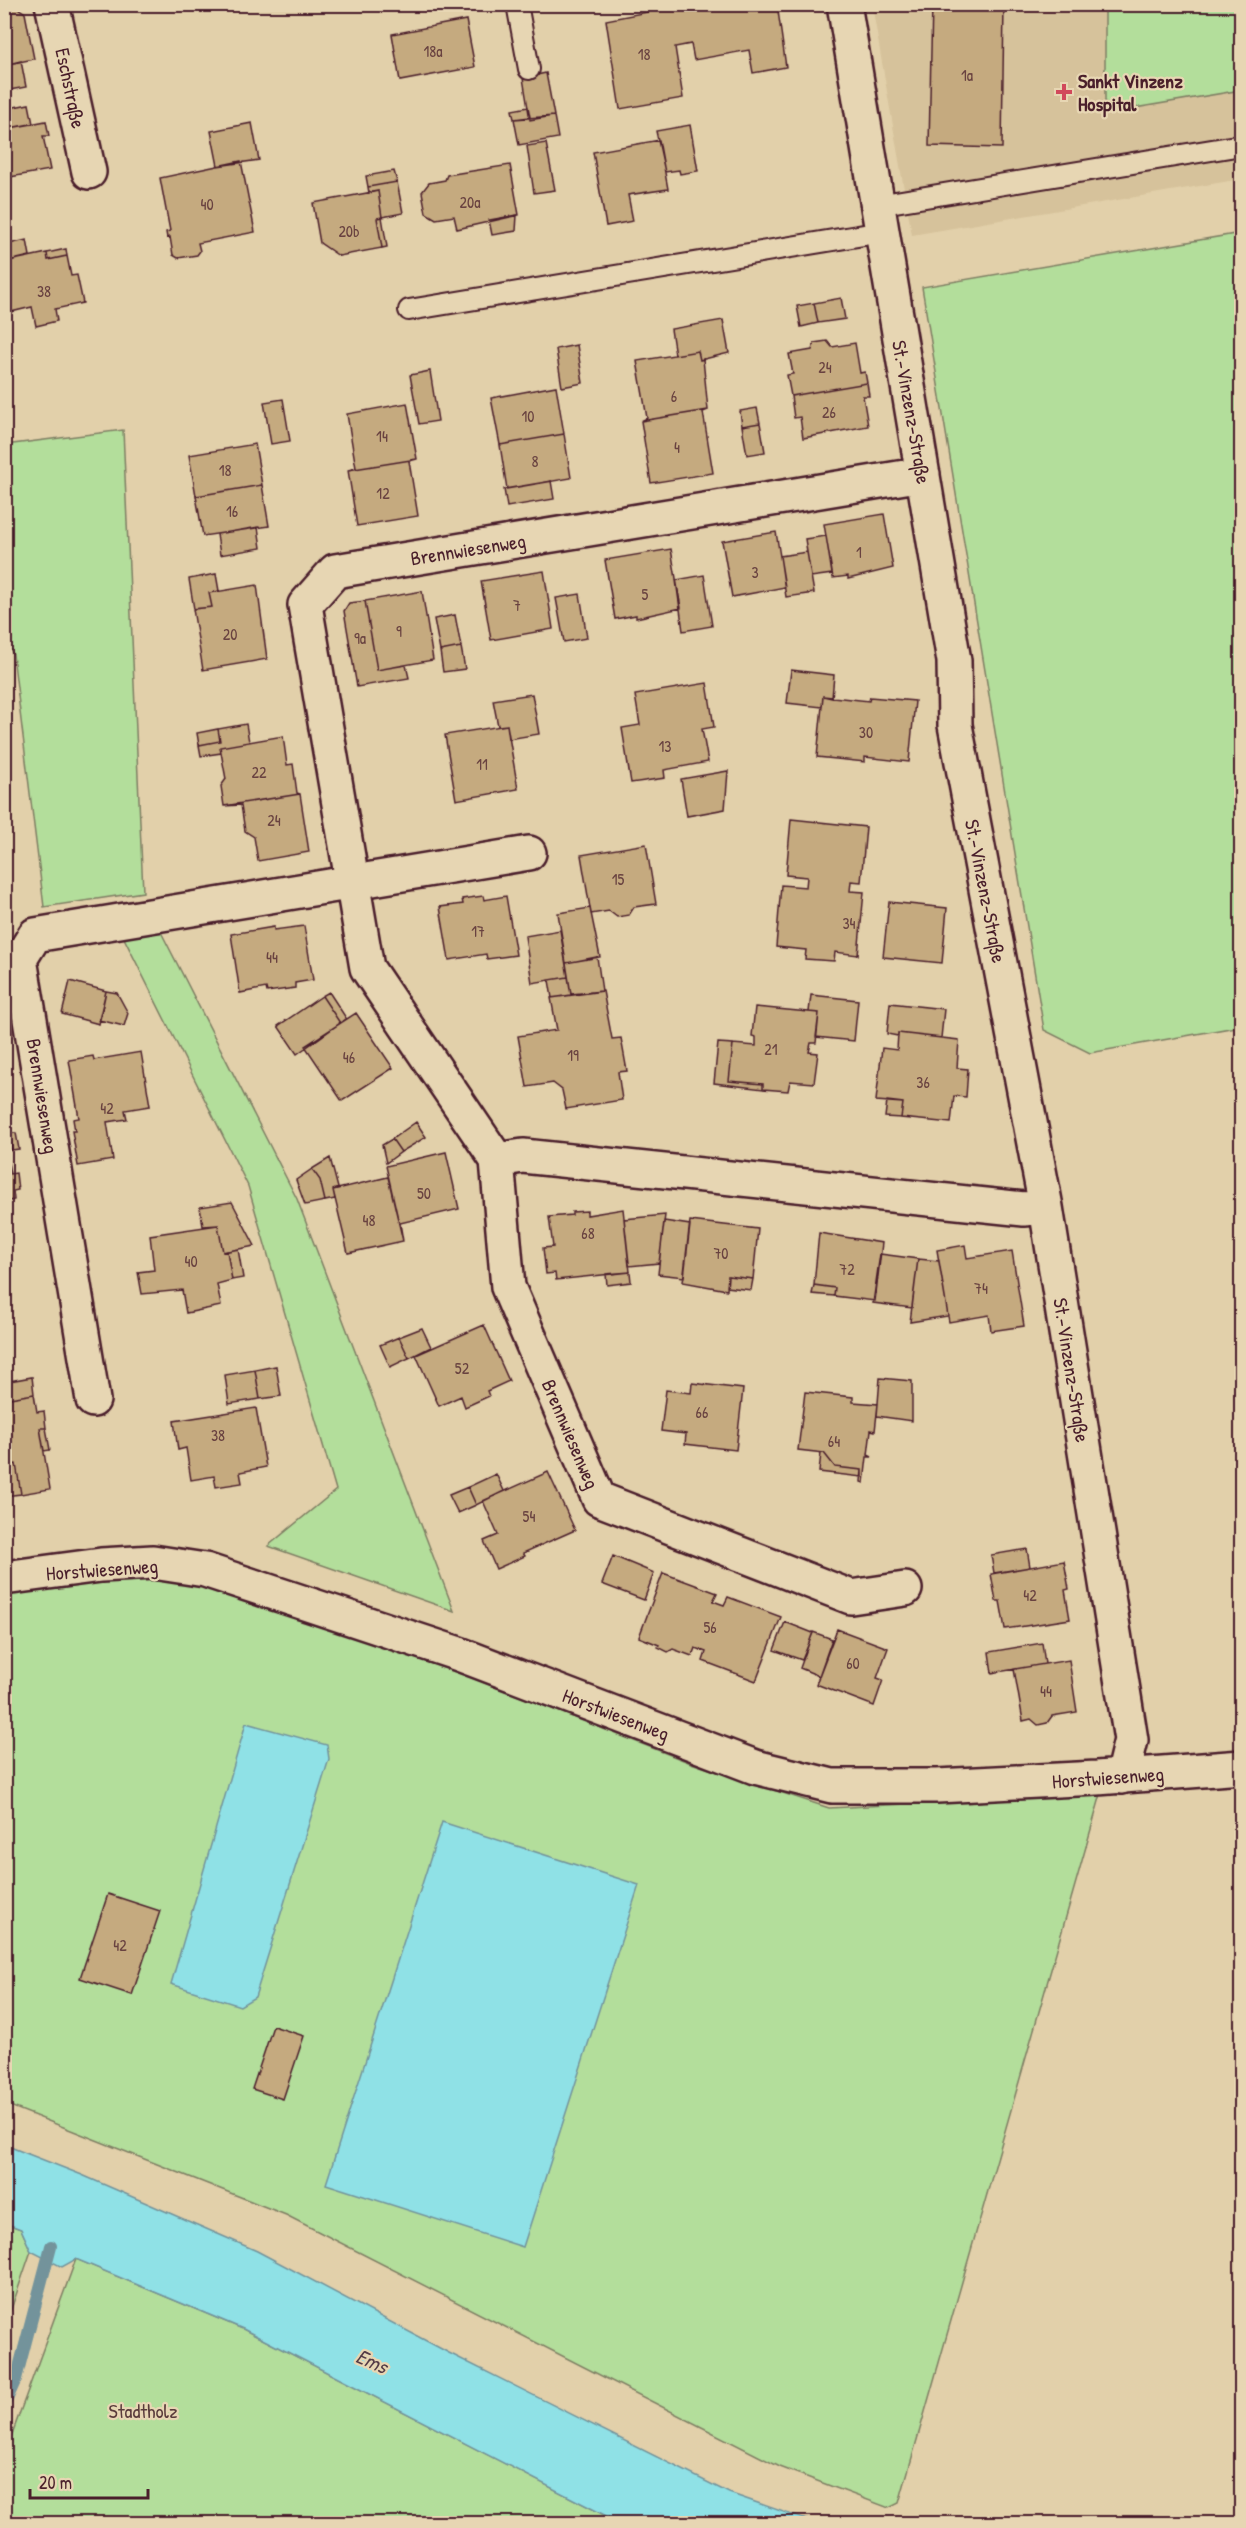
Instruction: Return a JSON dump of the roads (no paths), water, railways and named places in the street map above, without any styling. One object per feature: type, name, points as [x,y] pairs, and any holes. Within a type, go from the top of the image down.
[{"type":"street","name":"Eschstraße","points":[[52,4],[89,172]]},
{"type":"street","name":"St.-Vinzenz-Straße","points":[[844,4],[954,661],[955,725],[1047,1207],[1131,1740],[1122,1777]]},
{"type":"street","name":"Brennwiesenweg","points":[[905,1589],[851,1597],[599,1499],[508,1287],[497,1160],[367,968],[305,605],[335,572],[923,474]]},
{"type":"street","name":"Brennwiesenweg","points":[[93,1400],[20,959],[35,935],[529,853]]},
{"type":"street","points":[[497,1160],[523,1156],[1024,1209],[1047,1207]]},
{"type":"street","name":"Horstwiesenweg","points":[[4,1578],[101,1565],[153,1562],[205,1570],[459,1654],[755,1767],[832,1786],[937,1786],[1122,1777],[1242,1767]]},
{"type":"lane","points":[[517,4],[529,69]]},
{"type":"lane","points":[[409,310],[879,219],[1242,145]]},
{"type":"water","points":[[246,1723],[327,1745],[329,1759],[255,1997],[240,2006],[171,1984]]},
{"type":"water","points":[[442,1822],[639,1885],[523,2247],[326,2184]]},
{"type":"water","name":"Ems","points":[[5,2145],[82,2175],[257,2251],[449,2353],[729,2493],[815,2523],[620,2523],[243,2329],[76,2259],[62,2267],[31,2251],[21,2229],[5,2223]]},
{"type":"waterway","points":[[4,2406],[16,2379],[51,2246]]},
{"type":"place","name":"Sankt Vinzenz Hospital","points":[[1064,92]]},
{"type":"park label","name":"Stadtholz","points":[[143,2410]]}]
